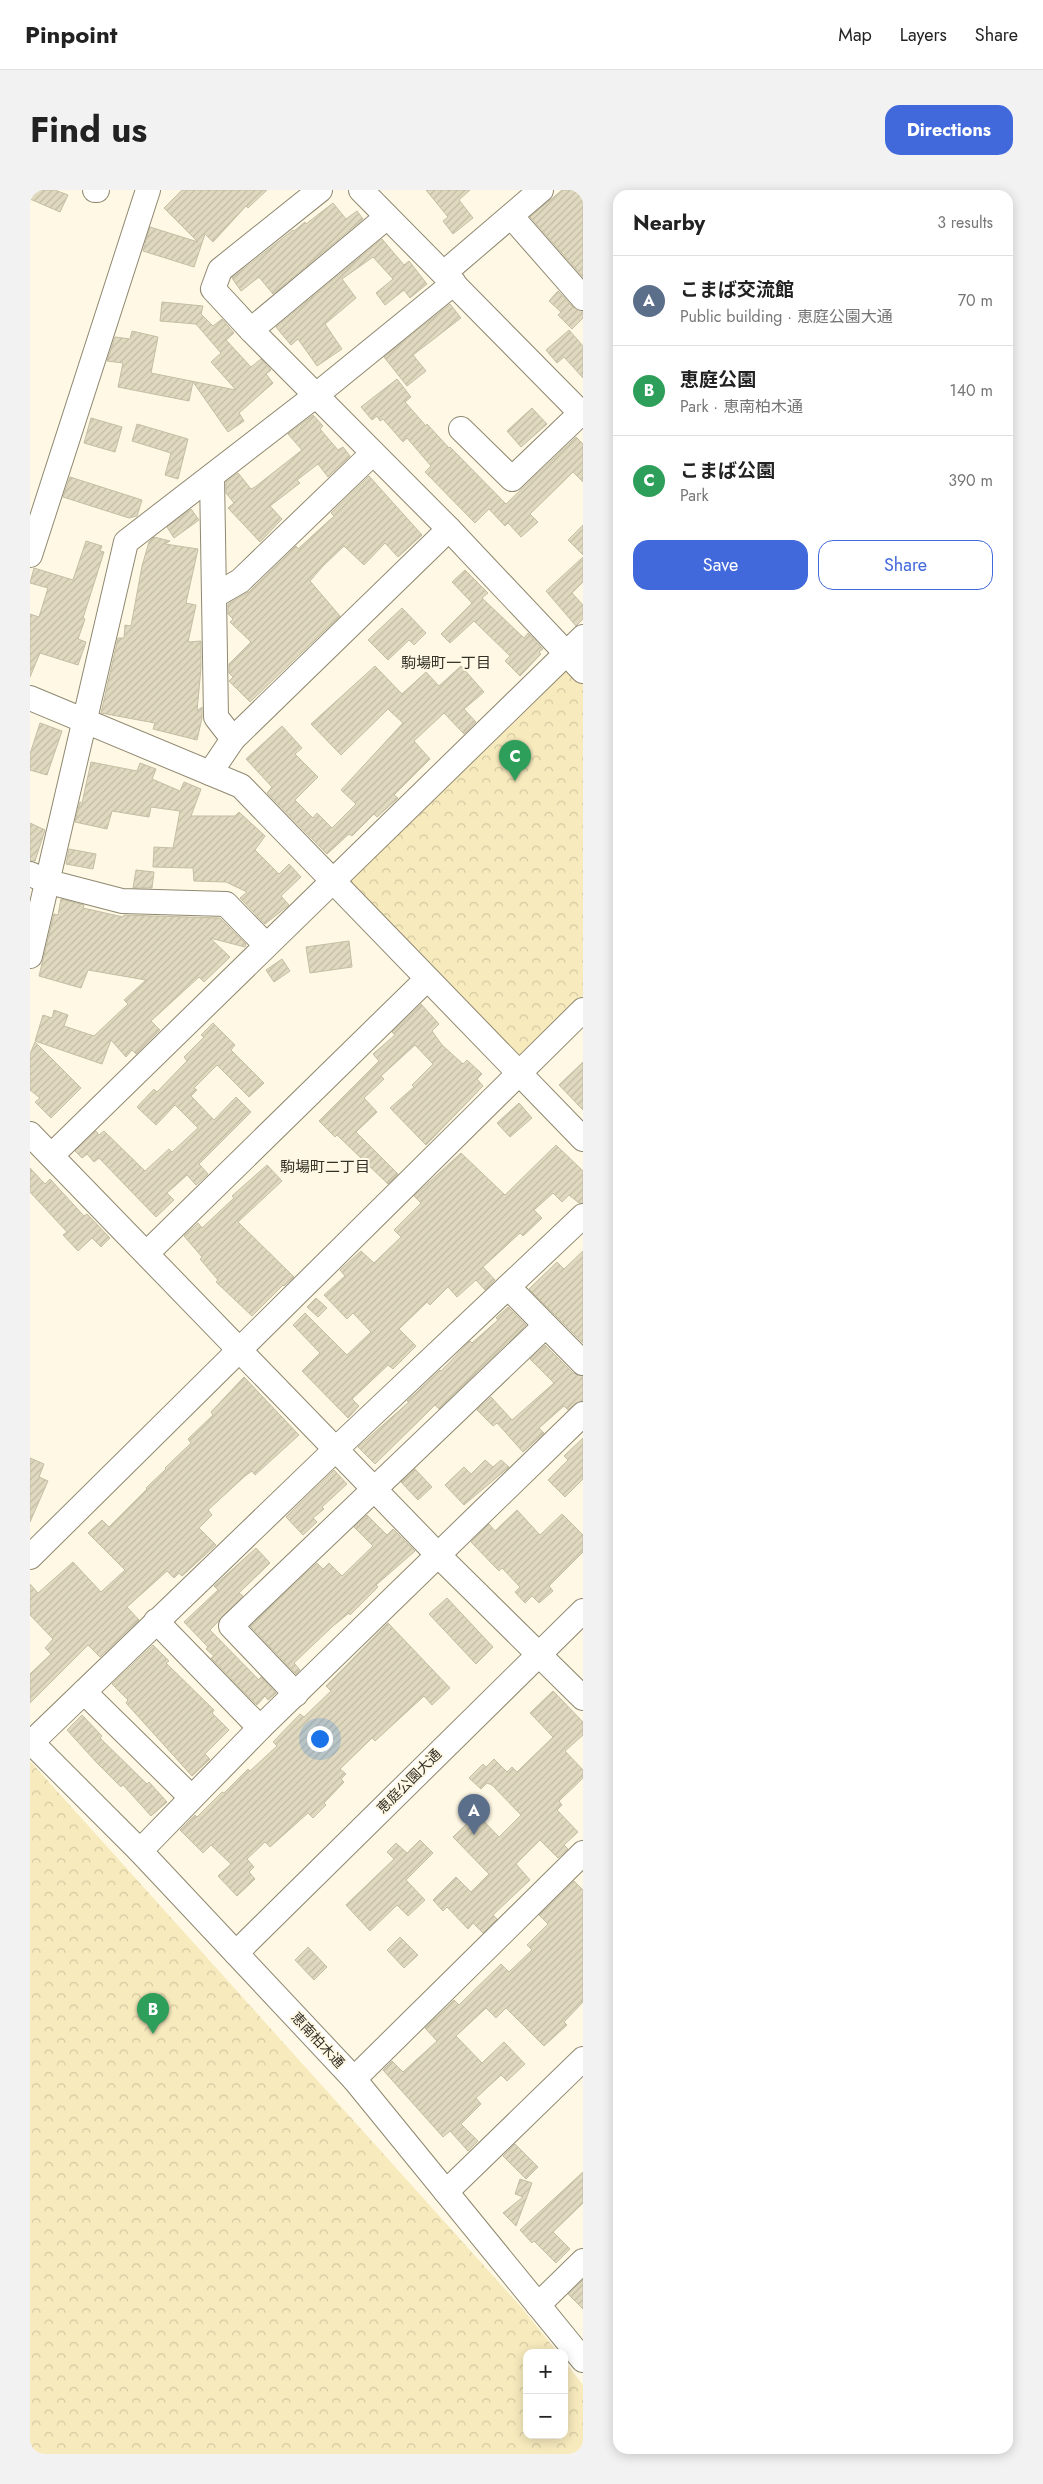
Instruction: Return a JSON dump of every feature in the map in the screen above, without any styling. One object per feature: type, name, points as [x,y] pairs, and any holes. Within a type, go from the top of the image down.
[{"type":"street","points":[[30,555],[148,190]]},
{"type":"street","points":[[320,190],[220,270],[213,288],[250,330],[449,529],[583,671]]},
{"type":"street","points":[[361,190],[582,414],[512,479],[461,430]]},
{"type":"street","points":[[30,956],[39,878],[85,721],[126,542],[315,396],[449,278],[511,216],[541,190]]},
{"type":"street","points":[[511,216],[583,298]]},
{"type":"street","points":[[250,330],[387,217]]},
{"type":"street","points":[[214,596],[240,581],[373,453]]},
{"type":"street","points":[[212,476],[216,717],[233,739]]},
{"type":"street","points":[[210,773],[233,739],[449,529]]},
{"type":"street","points":[[52,1155],[583,637]]},
{"type":"street","points":[[30,698],[241,786],[583,1139]]},
{"type":"street","points":[[39,878],[122,901],[226,904],[266,946]]},
{"type":"street","points":[[147,1253],[427,979]]},
{"type":"street","points":[[30,1557],[518,1072],[583,1010]]},
{"type":"street","points":[[30,1134],[439,1556],[583,1698]]},
{"type":"street","points":[[31,1741],[583,1216]]},
{"type":"street","points":[[508,1287],[583,1363]]},
{"type":"street","points":[[296,1694],[230,1626],[545,1326]]},
{"type":"street","points":[[140,1851],[260,1728],[583,1414]]},
{"type":"street","name":"恵庭公園大通","points":[[236,1953],[583,1611]]},
{"type":"street","points":[[156,1621],[260,1728]]},
{"type":"street","points":[[84,1692],[191,1797]]},
{"type":"street","name":"恵南柏木通","points":[[31,1741],[71,1784],[140,1851],[354,2079],[583,2360]]},
{"type":"street","points":[[354,2079],[583,1853]]},
{"type":"street","points":[[446,2192],[583,2059]]},
{"type":"street","points":[[538,2305],[583,2261]]},
{"type":"green space","points":[[567,668],[583,684],[583,996],[524,1054],[515,1054],[351,888],[348,877]]},
{"type":"green space","points":[[30,1761],[522,2308],[555,2349],[523,2349],[523,2439],[568,2439],[568,2366],[583,2385],[583,2454],[30,2454]]},
{"type":"building","points":[[30,190],[55,190],[68,195],[60,212],[30,199]]},
{"type":"building","points":[[182,190],[267,190],[248,208],[246,206],[213,242],[205,234],[194,267],[143,251],[150,227],[198,242],[164,208]]},
{"type":"building","points":[[426,190],[470,190],[459,200],[473,218],[453,234],[443,221],[448,217]]},
{"type":"building","points":[[562,190],[583,190],[583,277],[530,217]]},
{"type":"building","points":[[333,203],[346,219],[357,211],[363,219],[273,294],[259,277],[241,291],[232,278],[293,230],[305,222],[306,224]]},
{"type":"building","points":[[382,239],[404,265],[409,261],[427,284],[410,298],[404,290],[385,305],[376,293],[393,279],[373,257],[342,279],[356,298],[325,324],[342,349],[317,366],[298,339],[291,345],[276,327]]},
{"type":"building","points":[[558,291],[573,307],[583,311],[583,318],[572,329],[558,315],[561,312],[549,301]]},
{"type":"building","points":[[162,302],[203,306],[201,314],[213,326],[222,319],[234,333],[226,340],[251,367],[261,359],[271,370],[266,374],[273,383],[239,413],[244,421],[228,432],[193,382],[189,401],[118,387],[123,363],[107,361],[115,337],[130,339],[132,331],[158,337],[151,373],[236,390],[211,362],[221,353],[196,324],[160,321]]},
{"type":"building","points":[[450,304],[461,318],[413,355],[426,371],[407,386],[384,357]]},
{"type":"building","points":[[569,330],[583,346],[583,378],[564,357],[557,363],[546,350]]},
{"type":"building","points":[[397,379],[411,397],[405,402],[426,426],[427,424],[506,504],[576,437],[583,444],[583,482],[573,472],[530,514],[538,522],[521,537],[508,523],[505,526],[489,509],[475,523],[425,472],[431,466],[407,438],[403,442],[383,419],[380,421],[377,416],[372,420],[361,407]]},
{"type":"building","points":[[532,408],[547,424],[521,447],[507,431]]},
{"type":"building","points":[[313,415],[323,426],[320,429],[338,450],[343,447],[350,456],[328,477],[318,464],[297,480],[300,483],[270,506],[282,519],[260,542],[228,508],[234,503],[226,493],[226,482],[238,473],[251,489],[255,487],[302,450],[288,434]]},
{"type":"building","points":[[91,418],[122,427],[115,452],[84,443]]},
{"type":"building","points":[[137,424],[188,439],[178,479],[165,475],[171,453],[132,441]]},
{"type":"building","points":[[369,476],[422,535],[398,557],[385,543],[364,565],[344,546],[323,566],[310,581],[340,616],[250,702],[229,681],[233,677],[229,673],[229,664],[251,642],[230,622],[233,619],[228,614],[228,604],[250,591],[296,546],[298,549],[334,516],[331,513]]},
{"type":"building","points":[[70,477],[142,500],[137,516],[129,518],[63,497]]},
{"type":"building","points":[[191,509],[199,520],[174,538],[167,527]]},
{"type":"building","points":[[583,525],[583,555],[568,540]]},
{"type":"building","points":[[154,537],[170,541],[165,544],[198,549],[186,603],[196,605],[188,642],[201,641],[201,668],[197,711],[202,707],[202,718],[197,740],[153,729],[155,723],[101,713],[118,638],[124,638],[125,625],[131,626],[142,566],[149,542]]},
{"type":"building","points":[[86,541],[102,546],[100,551],[104,552],[78,639],[86,642],[78,665],[40,653],[30,677],[30,614],[39,617],[48,588],[30,583],[34,568],[73,580]]},
{"type":"building","points":[[583,557],[583,582],[572,593],[583,605],[583,619],[576,626],[546,591]]},
{"type":"building","points":[[465,570],[488,593],[482,598],[524,638],[528,633],[543,649],[539,652],[541,654],[520,676],[505,661],[510,656],[474,621],[450,643],[441,634],[472,603],[452,582]]},
{"type":"building","points":[[402,608],[426,633],[414,645],[409,640],[388,660],[368,640]]},
{"type":"building","points":[[375,666],[402,694],[426,672],[439,686],[461,666],[484,692],[464,709],[476,722],[464,734],[444,713],[414,741],[430,759],[394,795],[398,798],[377,817],[374,814],[352,836],[349,834],[327,854],[267,793],[272,787],[246,759],[282,726],[302,748],[295,754],[318,777],[295,800],[313,818],[317,813],[332,828],[356,804],[341,790],[403,723],[388,709],[341,755],[311,724]]},
{"type":"building","points":[[40,723],[62,731],[47,775],[30,770],[30,754]]},
{"type":"building","points":[[91,762],[137,771],[140,763],[156,769],[152,779],[180,791],[184,782],[201,789],[191,816],[235,816],[239,812],[265,836],[255,850],[279,874],[289,864],[301,877],[281,896],[289,905],[265,924],[240,898],[247,892],[226,882],[194,881],[193,868],[153,867],[154,847],[173,848],[180,811],[151,807],[149,817],[112,811],[107,829],[75,822],[80,802],[82,803]]},
{"type":"building","points":[[30,823],[45,830],[35,861],[30,861]]},
{"type":"building","points":[[69,849],[96,854],[93,869],[66,864]]},
{"type":"building","points":[[136,870],[154,872],[152,888],[133,888]]},
{"type":"building","points":[[61,899],[84,905],[83,908],[123,917],[124,915],[220,918],[246,944],[245,947],[210,938],[230,957],[204,982],[199,977],[151,1021],[160,1030],[136,1054],[132,1050],[126,1057],[111,1040],[102,1064],[35,1041],[43,1015],[52,1018],[54,1010],[68,1015],[64,1026],[94,1036],[128,1004],[124,1000],[146,980],[88,970],[81,988],[39,976],[54,914],[58,915]]},
{"type":"building","points":[[349,941],[352,967],[310,973],[306,947]]},
{"type":"building","points":[[282,959],[290,971],[274,982],[266,970]]},
{"type":"building","points":[[421,1004],[439,1024],[432,1031],[442,1045],[463,1064],[467,1060],[482,1074],[477,1079],[483,1086],[426,1145],[390,1108],[414,1087],[412,1085],[433,1064],[415,1045],[381,1076],[384,1079],[364,1098],[377,1112],[356,1132],[398,1174],[388,1184],[337,1135],[335,1137],[319,1121],[379,1061],[373,1054],[395,1035],[392,1032]]},
{"type":"building","points":[[213,1023],[235,1045],[231,1050],[264,1083],[249,1097],[217,1065],[194,1088],[197,1090],[191,1096],[214,1120],[236,1097],[251,1112],[199,1164],[208,1174],[196,1185],[187,1175],[167,1193],[174,1200],[156,1217],[99,1158],[94,1162],[87,1154],[82,1158],[75,1151],[96,1131],[99,1135],[104,1131],[145,1171],[169,1149],[172,1152],[198,1128],[175,1105],[156,1125],[137,1107],[154,1089],[157,1092],[187,1061],[184,1057],[204,1037],[201,1035]]},
{"type":"building","points":[[35,1042],[81,1088],[51,1118],[35,1102],[40,1098],[30,1090],[30,1054]]},
{"type":"building","points":[[583,1062],[583,1110],[559,1085]]},
{"type":"building","points":[[519,1103],[532,1118],[510,1137],[497,1123]]},
{"type":"building","points":[[556,1145],[583,1171],[583,1203],[579,1203],[569,1195],[562,1202],[553,1193],[534,1210],[542,1218],[523,1236],[520,1233],[483,1267],[495,1280],[485,1290],[476,1280],[457,1297],[448,1287],[430,1305],[427,1302],[399,1329],[416,1346],[393,1369],[388,1365],[352,1399],[359,1406],[348,1418],[302,1371],[320,1353],[293,1325],[305,1313],[347,1355],[371,1332],[353,1313],[347,1319],[324,1295],[345,1276],[340,1270],[361,1251],[374,1263],[401,1237],[394,1230],[421,1203],[414,1196],[461,1153],[505,1195]]},
{"type":"building","points":[[267,1165],[282,1181],[238,1222],[294,1277],[283,1285],[252,1316],[216,1282],[218,1280],[200,1259],[202,1257],[184,1236],[198,1223],[202,1228],[234,1198],[232,1196]]},
{"type":"building","points":[[30,1168],[45,1184],[50,1179],[84,1216],[87,1214],[110,1238],[101,1247],[92,1238],[78,1251],[63,1235],[67,1232],[30,1192]]},
{"type":"building","points":[[583,1251],[583,1343],[529,1289],[557,1262],[564,1269]]},
{"type":"building","points":[[316,1298],[327,1308],[318,1317],[307,1307]]},
{"type":"building","points":[[508,1307],[526,1325],[439,1409],[435,1405],[375,1464],[358,1447],[409,1402],[407,1401],[441,1371],[470,1341],[472,1343],[498,1320],[496,1318]]},
{"type":"building","points":[[545,1345],[573,1373],[583,1376],[583,1400],[568,1410],[564,1406],[539,1428],[544,1433],[523,1452],[497,1423],[493,1426],[477,1410],[491,1397],[512,1420],[554,1383],[530,1359]]},
{"type":"building","points":[[244,1377],[299,1435],[255,1475],[252,1471],[245,1476],[208,1510],[212,1515],[199,1528],[216,1545],[182,1576],[179,1573],[174,1578],[167,1571],[127,1607],[139,1620],[100,1657],[88,1645],[30,1703],[30,1674],[51,1654],[45,1648],[53,1639],[30,1615],[30,1584],[38,1593],[73,1562],[101,1592],[125,1570],[88,1533],[102,1520],[109,1527],[147,1489],[165,1468],[191,1443],[188,1439],[213,1415],[211,1412]]},
{"type":"building","points":[[583,1438],[583,1479],[565,1497],[548,1480],[568,1460],[564,1456]]},
{"type":"building","points":[[30,1458],[44,1464],[39,1477],[48,1481],[30,1522]]},
{"type":"building","points":[[485,1460],[493,1467],[501,1460],[509,1467],[464,1505],[445,1485],[464,1467],[471,1474]]},
{"type":"building","points":[[415,1469],[432,1487],[418,1500],[401,1482]]},
{"type":"building","points":[[334,1470],[347,1484],[322,1507],[324,1509],[313,1518],[317,1522],[303,1535],[286,1517]]},
{"type":"building","points":[[517,1510],[540,1535],[562,1514],[583,1535],[583,1552],[549,1586],[553,1591],[539,1603],[532,1596],[525,1603],[515,1592],[520,1587],[502,1568],[499,1571],[471,1542],[489,1524],[495,1531]]},
{"type":"building","points":[[367,1515],[387,1535],[393,1529],[415,1551],[376,1585],[378,1587],[350,1615],[349,1613],[333,1626],[294,1663],[300,1670],[296,1674],[250,1626],[317,1563],[323,1569],[329,1563],[342,1576],[373,1546],[354,1527]]},
{"type":"building","points":[[256,1548],[270,1563],[239,1593],[243,1596],[210,1630],[259,1680],[261,1677],[276,1693],[268,1700],[265,1696],[257,1705],[211,1658],[214,1656],[206,1649],[208,1647],[184,1622],[218,1590],[214,1586]]},
{"type":"building","points":[[447,1598],[493,1647],[476,1664],[429,1614]]},
{"type":"building","points":[[388,1623],[450,1688],[432,1705],[424,1696],[375,1741],[372,1738],[340,1769],[346,1774],[341,1779],[344,1782],[313,1818],[308,1813],[270,1847],[265,1842],[247,1859],[254,1867],[249,1872],[255,1879],[237,1896],[218,1876],[231,1864],[211,1845],[203,1853],[180,1830],[195,1815],[197,1817],[222,1792],[224,1793],[248,1769],[250,1771],[277,1746],[273,1742],[300,1714],[304,1717],[331,1691],[326,1686]]},
{"type":"building","points":[[153,1645],[169,1661],[166,1663],[214,1710],[212,1713],[229,1730],[205,1754],[210,1759],[192,1776],[126,1703],[128,1700],[112,1684]]},
{"type":"building","points":[[553,1691],[583,1722],[583,1735],[565,1751],[583,1770],[583,1778],[559,1801],[562,1805],[557,1810],[578,1832],[564,1845],[568,1849],[558,1858],[540,1840],[516,1864],[530,1880],[493,1915],[497,1919],[483,1933],[473,1923],[468,1929],[447,1907],[443,1911],[433,1900],[456,1877],[471,1892],[489,1874],[453,1837],[477,1814],[499,1837],[521,1815],[492,1785],[487,1783],[481,1789],[469,1778],[483,1764],[486,1767],[494,1759],[507,1772],[512,1767],[517,1772],[553,1737],[530,1713]]},
{"type":"building","points":[[82,1715],[102,1736],[100,1738],[147,1784],[149,1782],[167,1802],[151,1816],[123,1785],[121,1787],[67,1730]]},
{"type":"building","points":[[420,1840],[433,1853],[406,1880],[425,1900],[408,1916],[397,1905],[370,1931],[346,1905],[394,1859],[387,1852],[396,1843],[407,1853]]},
{"type":"building","points":[[574,1881],[583,1890],[583,2002],[564,2022],[567,2025],[544,2046],[506,2008],[496,2018],[486,2008],[456,2036],[482,2063],[504,2042],[525,2064],[507,2081],[501,2075],[476,2098],[481,2104],[461,2124],[478,2141],[468,2151],[450,2131],[443,2137],[383,2070],[392,2061],[403,2072],[437,2041],[425,2028],[454,2000],[459,2005],[501,1964],[509,1972],[532,1950],[527,1945],[548,1924],[539,1915]]},
{"type":"building","points":[[400,1937],[418,1955],[404,1968],[387,1950]]},
{"type":"building","points":[[308,1947],[327,1967],[314,1980],[295,1960]]},
{"type":"building","points":[[515,2144],[538,2167],[526,2179],[503,2156]]},
{"type":"building","points":[[583,2172],[583,2203],[553,2232],[570,2249],[556,2263],[520,2230]]},
{"type":"building","points":[[520,2179],[532,2183],[516,2226],[503,2213],[523,2197],[515,2194]]},
{"type":"building","points":[[583,2280],[583,2309],[568,2294]]},
{"type":"place","name":"こまば公園","points":[[515,781]]},
{"type":"place","name":"こまば交流館","points":[[474,1835]]},
{"type":"place","name":"恵庭公園","points":[[153,2034]]},
{"type":"district","name":"駒場町一丁目","points":[[446,663]]},
{"type":"district","name":"駒場町二丁目","points":[[325,1167]]}]
